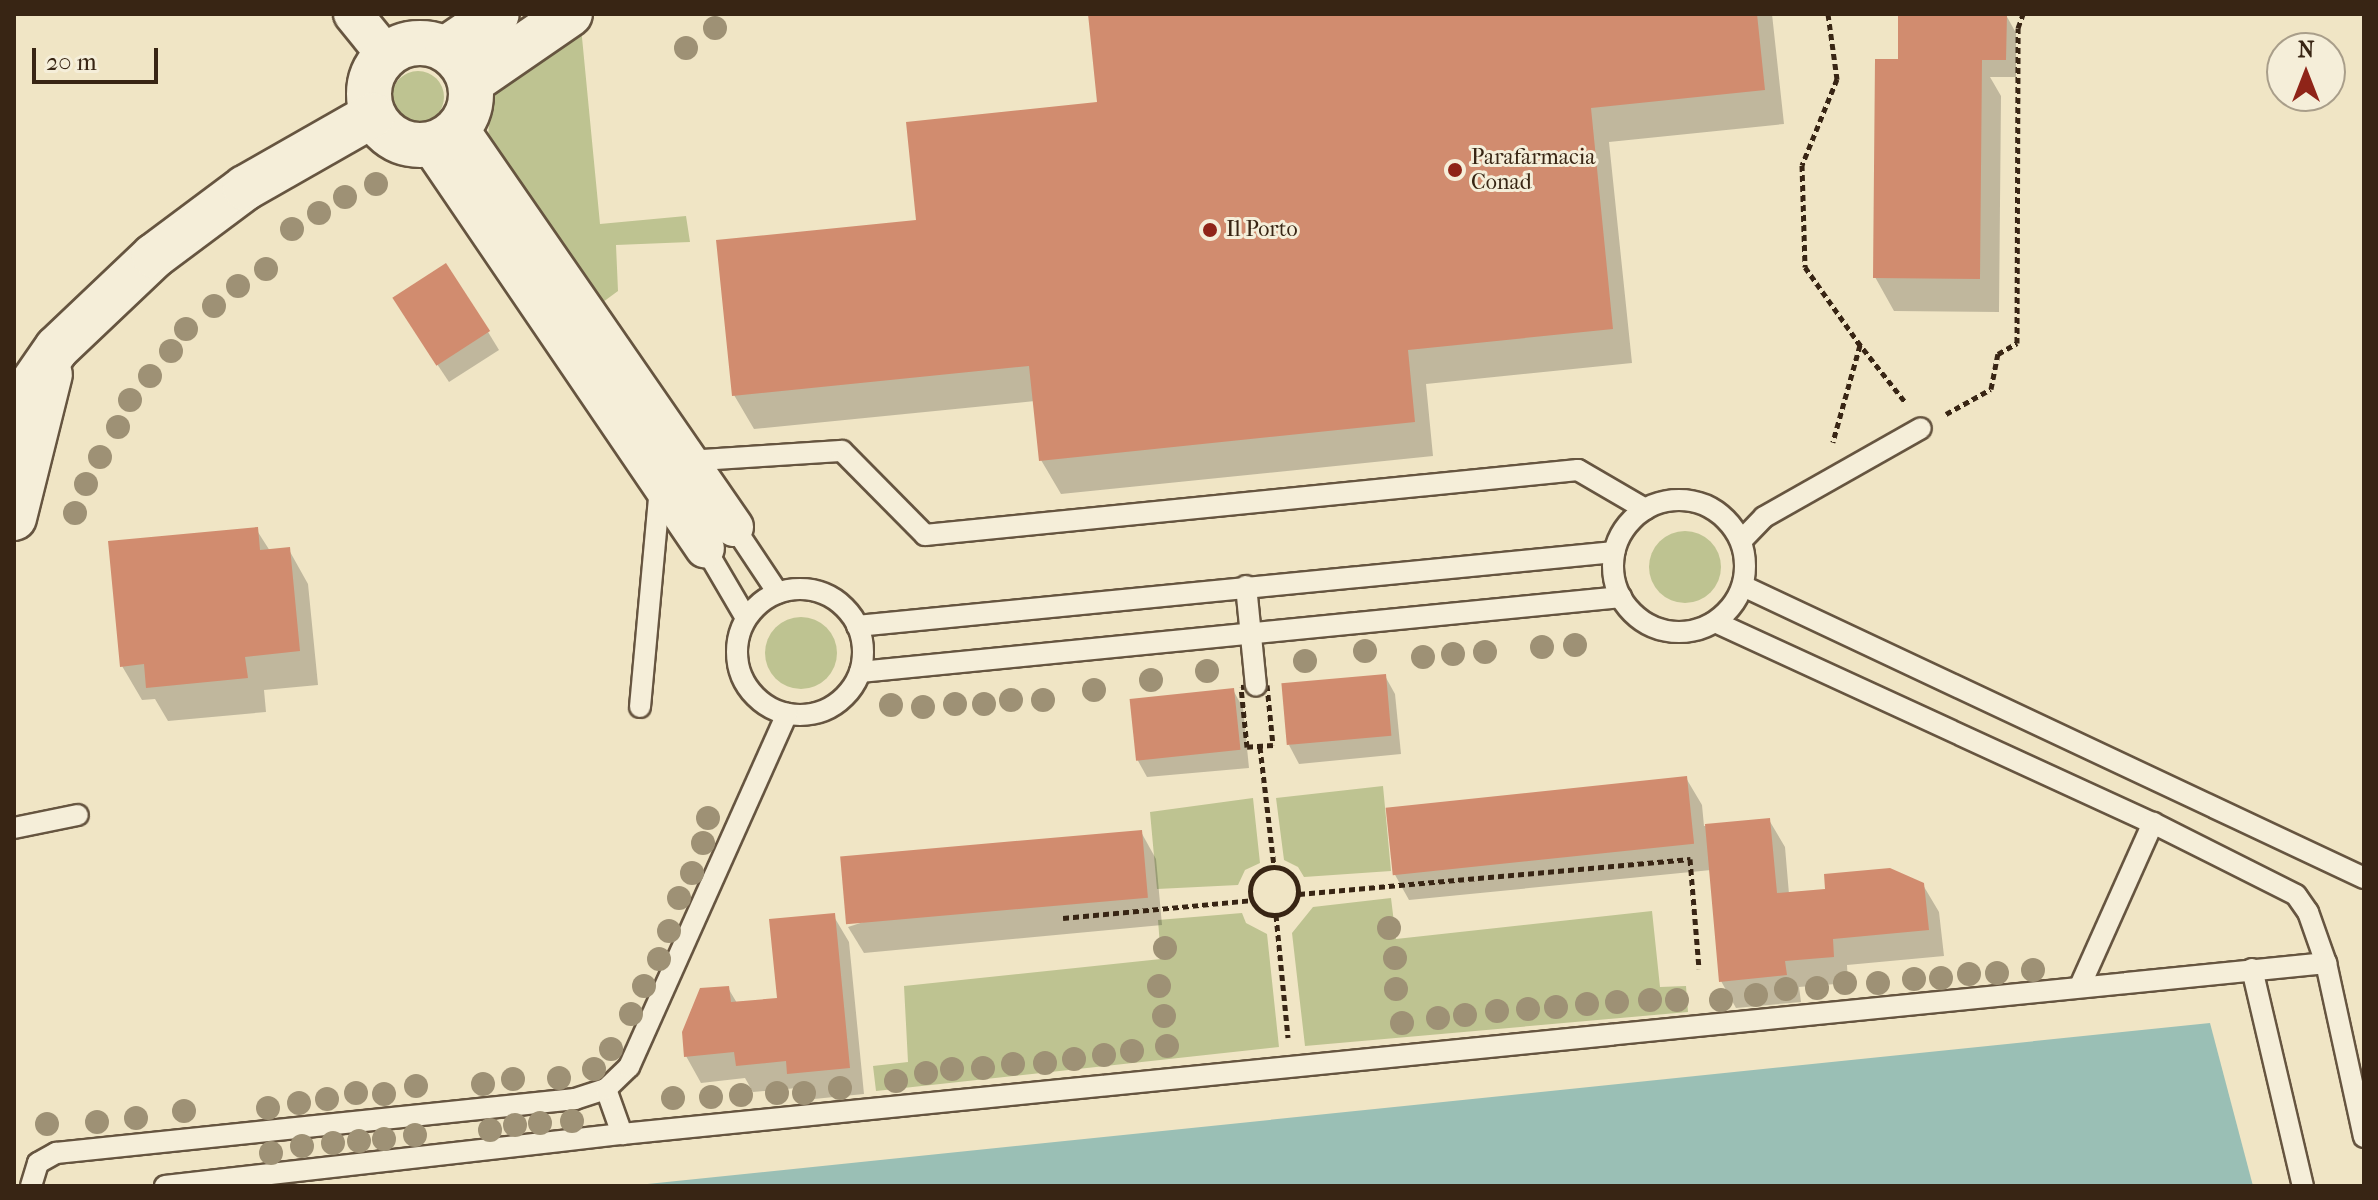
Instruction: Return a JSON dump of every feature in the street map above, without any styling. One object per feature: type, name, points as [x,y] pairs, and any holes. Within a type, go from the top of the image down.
[{"type":"street","points":[[353,14],[387,56]]},
{"type":"street","points":[[497,14],[459,65],[444,136],[720,538]]},
{"type":"street","points":[[459,65],[570,14]]},
{"type":"street","points":[[444,136],[407,144],[387,133],[373,115],[370,83],[387,56],[419,45],[459,65]]},
{"type":"street","points":[[14,410],[57,348],[154,256],[245,188],[373,115]]},
{"type":"street","points":[[14,518],[57,348]]},
{"type":"lane","points":[[1741,541],[1764,517],[1921,428]]},
{"type":"lane","points":[[640,707],[675,469],[842,451],[925,535],[1578,470],[1645,509]]},
{"type":"lane","points":[[1666,501],[1700,504],[1729,522],[1741,541],[1743,586],[1737,600],[1715,622],[1698,630],[1662,630],[1631,612],[1621,597],[1614,552],[1620,536],[1645,509],[1666,501]]},
{"type":"lane","points":[[720,538],[778,593]]},
{"type":"lane","points":[[720,538],[746,618]]},
{"type":"lane","points":[[857,626],[1614,552]]},
{"type":"lane","points":[[1246,586],[1256,686]]},
{"type":"lane","points":[[1743,586],[2364,878]]},
{"type":"lane","points":[[815,591],[847,610],[857,626],[862,641],[860,672],[832,707],[787,714],[752,694],[741,677],[737,646],[746,618],[778,593],[815,591]]},
{"type":"lane","points":[[860,672],[1621,597]]},
{"type":"lane","points":[[1715,622],[2153,823],[2296,895],[2308,912],[2326,963],[2364,1137]]},
{"type":"lane","points":[[31,1186],[38,1163],[56,1153],[575,1099],[606,1089],[629,1067],[787,714]]},
{"type":"lane","points":[[14,828],[78,815]]},
{"type":"lane","points":[[2080,986],[2153,823]]},
{"type":"lane","points":[[164,1186],[622,1134],[2326,963]]},
{"type":"lane","points":[[2252,969],[2303,1186]]},
{"type":"lane","points":[[606,1089],[622,1134]]},
{"type":"path","points":[[1828,14],[1837,79],[1802,165],[1805,267],[1921,428],[1991,389],[1998,354],[2017,343],[2018,28],[2023,14]]},
{"type":"path","points":[[1822,485],[1857,341]]},
{"type":"path","points":[[1260,747],[1274,867]]},
{"type":"path","points":[[1299,894],[1690,859],[1699,969]]},
{"type":"path","points":[[1274,867],[1290,872],[1299,894],[1291,909],[1276,915],[1261,911],[1252,900],[1254,877],[1274,867]]},
{"type":"path","points":[[1063,918],[1252,900]]},
{"type":"path","points":[[1276,915],[1290,1066]]},
{"type":"green space","points":[[581,27],[600,224],[686,216],[690,242],[616,245],[618,291],[603,302],[488,140],[491,88]]},
{"type":"green space","points":[[418,71],[436,79],[444,97],[436,115],[418,123],[400,115],[392,97],[400,79]]},
{"type":"green space","points":[[1685,531],[1711,541],[1721,567],[1711,593],[1685,603],[1659,593],[1649,567],[1659,541]]},
{"type":"green space","points":[[801,617],[827,627],[837,653],[827,679],[801,689],[775,679],[765,653],[775,627]]},
{"type":"green space","points":[[1383,786],[1391,871],[1304,877],[1298,867],[1284,860],[1276,798]]},
{"type":"green space","points":[[1253,798],[1260,863],[1245,870],[1238,885],[1157,889],[1150,812]]},
{"type":"green space","points":[[1391,898],[1396,939],[1652,911],[1660,987],[1686,986],[1688,1012],[1305,1046],[1292,933],[1313,907]]},
{"type":"green space","points":[[1242,913],[1246,923],[1267,934],[1279,1047],[876,1091],[873,1066],[908,1062],[904,986],[1161,959],[1158,920]]},
{"type":"water","points":[[2210,1023],[2253,1186],[628,1186]]},
{"type":"building","name":"Il Porto","points":[[1088,14],[1757,14],[1765,90],[1591,108],[1613,329],[1408,350],[1415,422],[1039,461],[1029,366],[732,396],[716,240],[916,220],[906,122],[1097,102]]},
{"type":"building","points":[[1898,14],[2007,14],[2006,60],[1982,60],[1980,279],[1873,278],[1875,59],[1898,59]]},
{"type":"building","points":[[446,263],[490,331],[436,366],[392,298]]},
{"type":"building","points":[[258,527],[260,550],[290,547],[300,651],[245,657],[248,678],[146,688],[144,664],[120,667],[108,541]]},
{"type":"building","points":[[1386,674],[1391,736],[1287,745],[1281,683]]},
{"type":"building","points":[[1234,688],[1240,750],[1136,761],[1130,699]]},
{"type":"building","points":[[1687,776],[1694,844],[1393,875],[1386,808]]},
{"type":"building","points":[[1770,818],[1777,893],[1825,889],[1824,874],[1890,868],[1924,883],[1929,930],[1833,939],[1834,957],[1785,961],[1787,975],[1719,982],[1705,824]]},
{"type":"building","points":[[1142,830],[1148,898],[846,924],[840,856]]},
{"type":"building","points":[[835,913],[850,1068],[787,1074],[786,1061],[736,1066],[734,1052],[684,1057],[682,1032],[700,988],[729,986],[731,1002],[777,998],[769,919]]},
{"type":"place","name":"Parafarmacia Conad","points":[[1455,170]]},
{"type":"place","name":"Il Porto","points":[[1210,230]]}]
